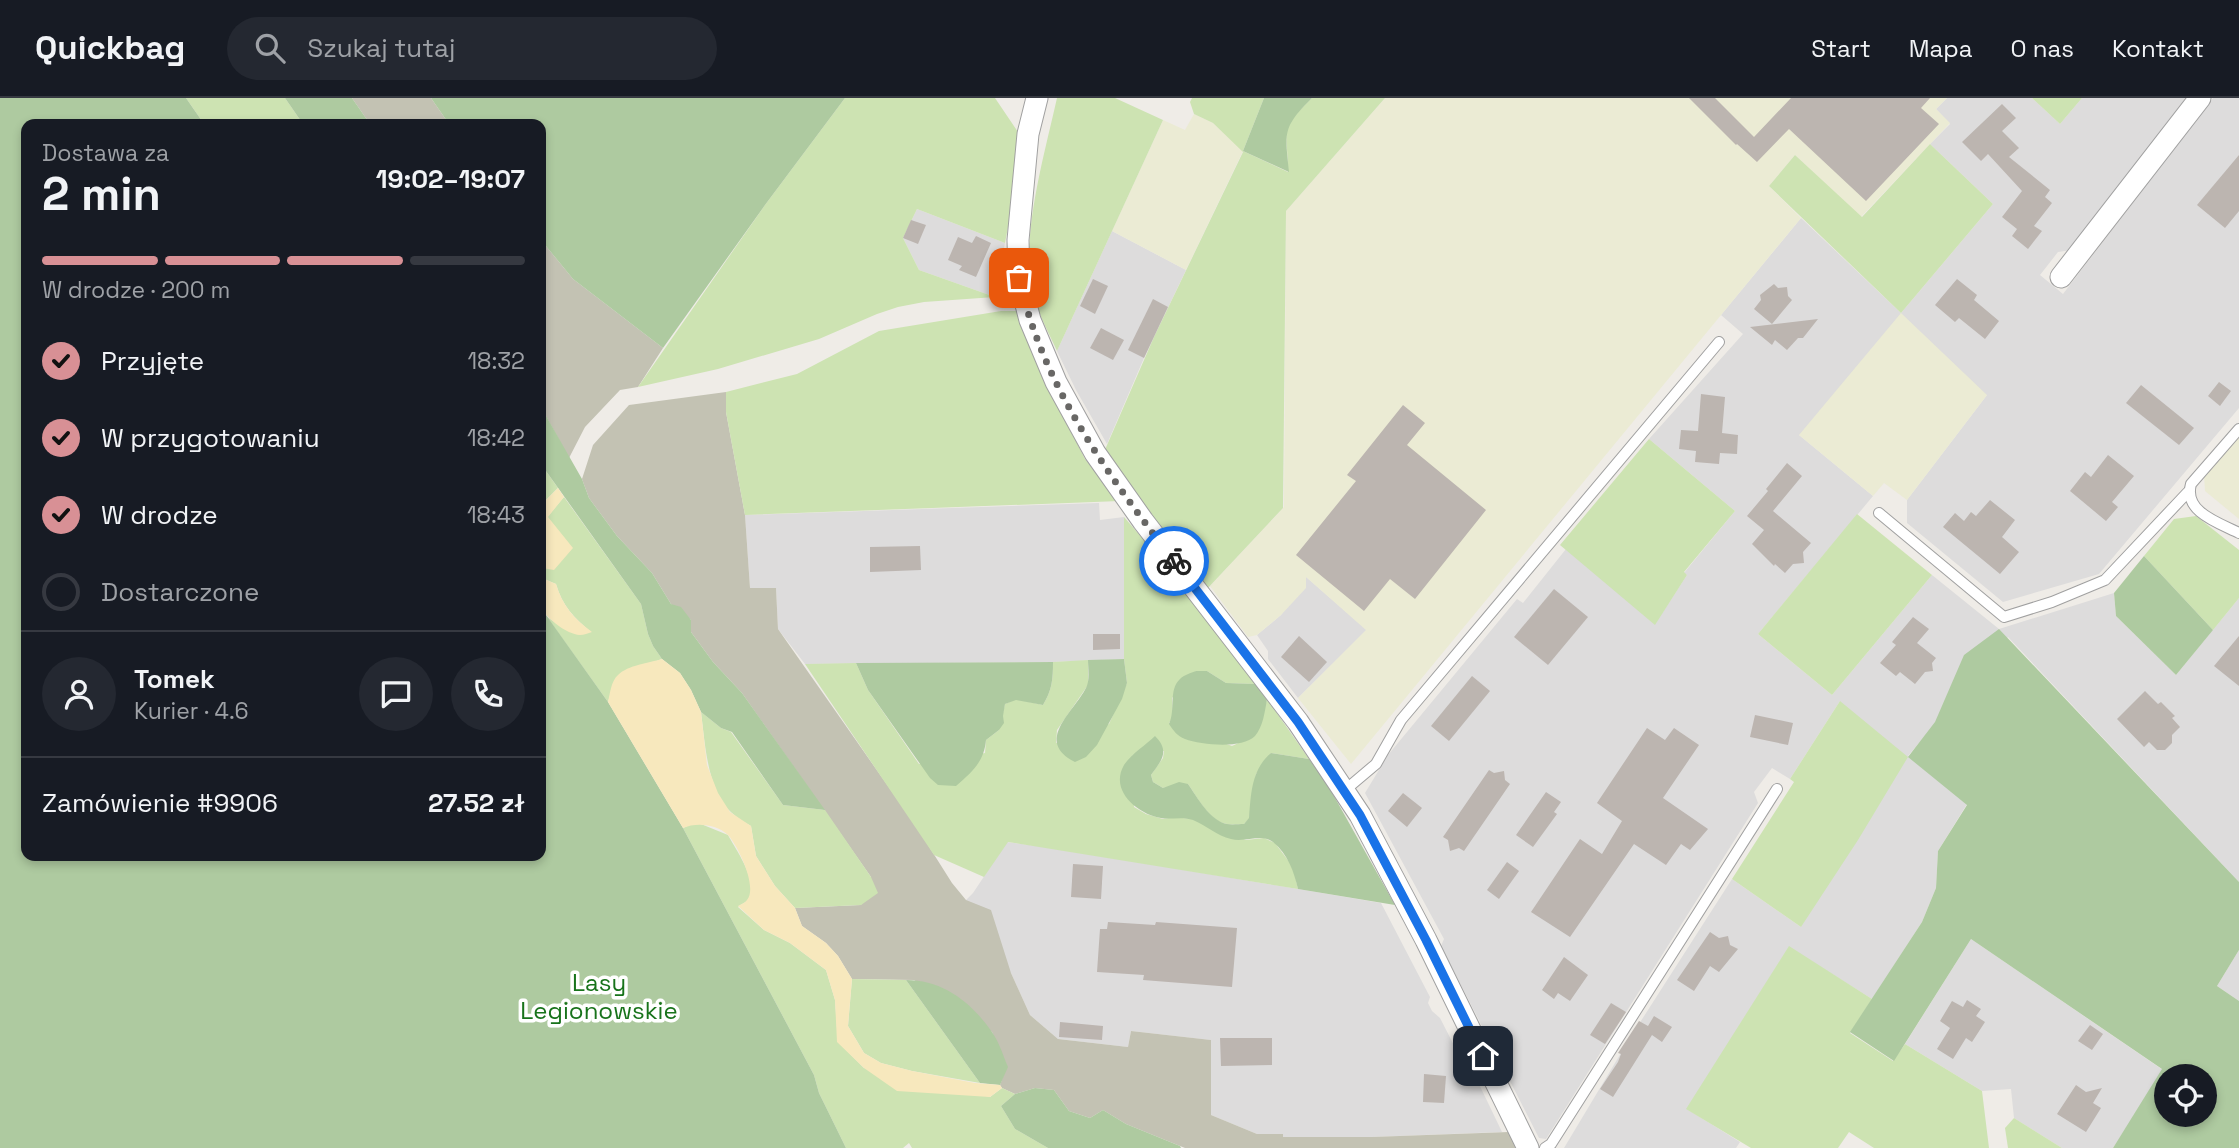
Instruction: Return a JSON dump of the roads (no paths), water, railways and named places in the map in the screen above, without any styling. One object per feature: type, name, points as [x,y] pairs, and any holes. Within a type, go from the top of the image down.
[{"type":"street","points":[[1037,98],[1028,134],[1018,240],[1019,278],[1030,320],[1056,382],[1095,453],[1139,515],[1298,722],[1360,815],[1426,940],[1528,1148]]},
{"type":"street","points":[[2062,277],[2200,98]]},
{"type":"lane","points":[[1344,791],[1376,764],[1401,720],[1719,342]]},
{"type":"lane","points":[[2239,429],[2190,484],[2189,492],[2190,501],[2197,510],[2239,533]]},
{"type":"lane","points":[[1879,513],[2004,617],[2052,602],[2105,580],[2189,492]]},
{"type":"lane","points":[[1545,1148],[1551,1144],[1777,789]]},
{"type":"park label","name":"Lasy Legionowskie","points":[[599,996]]}]
